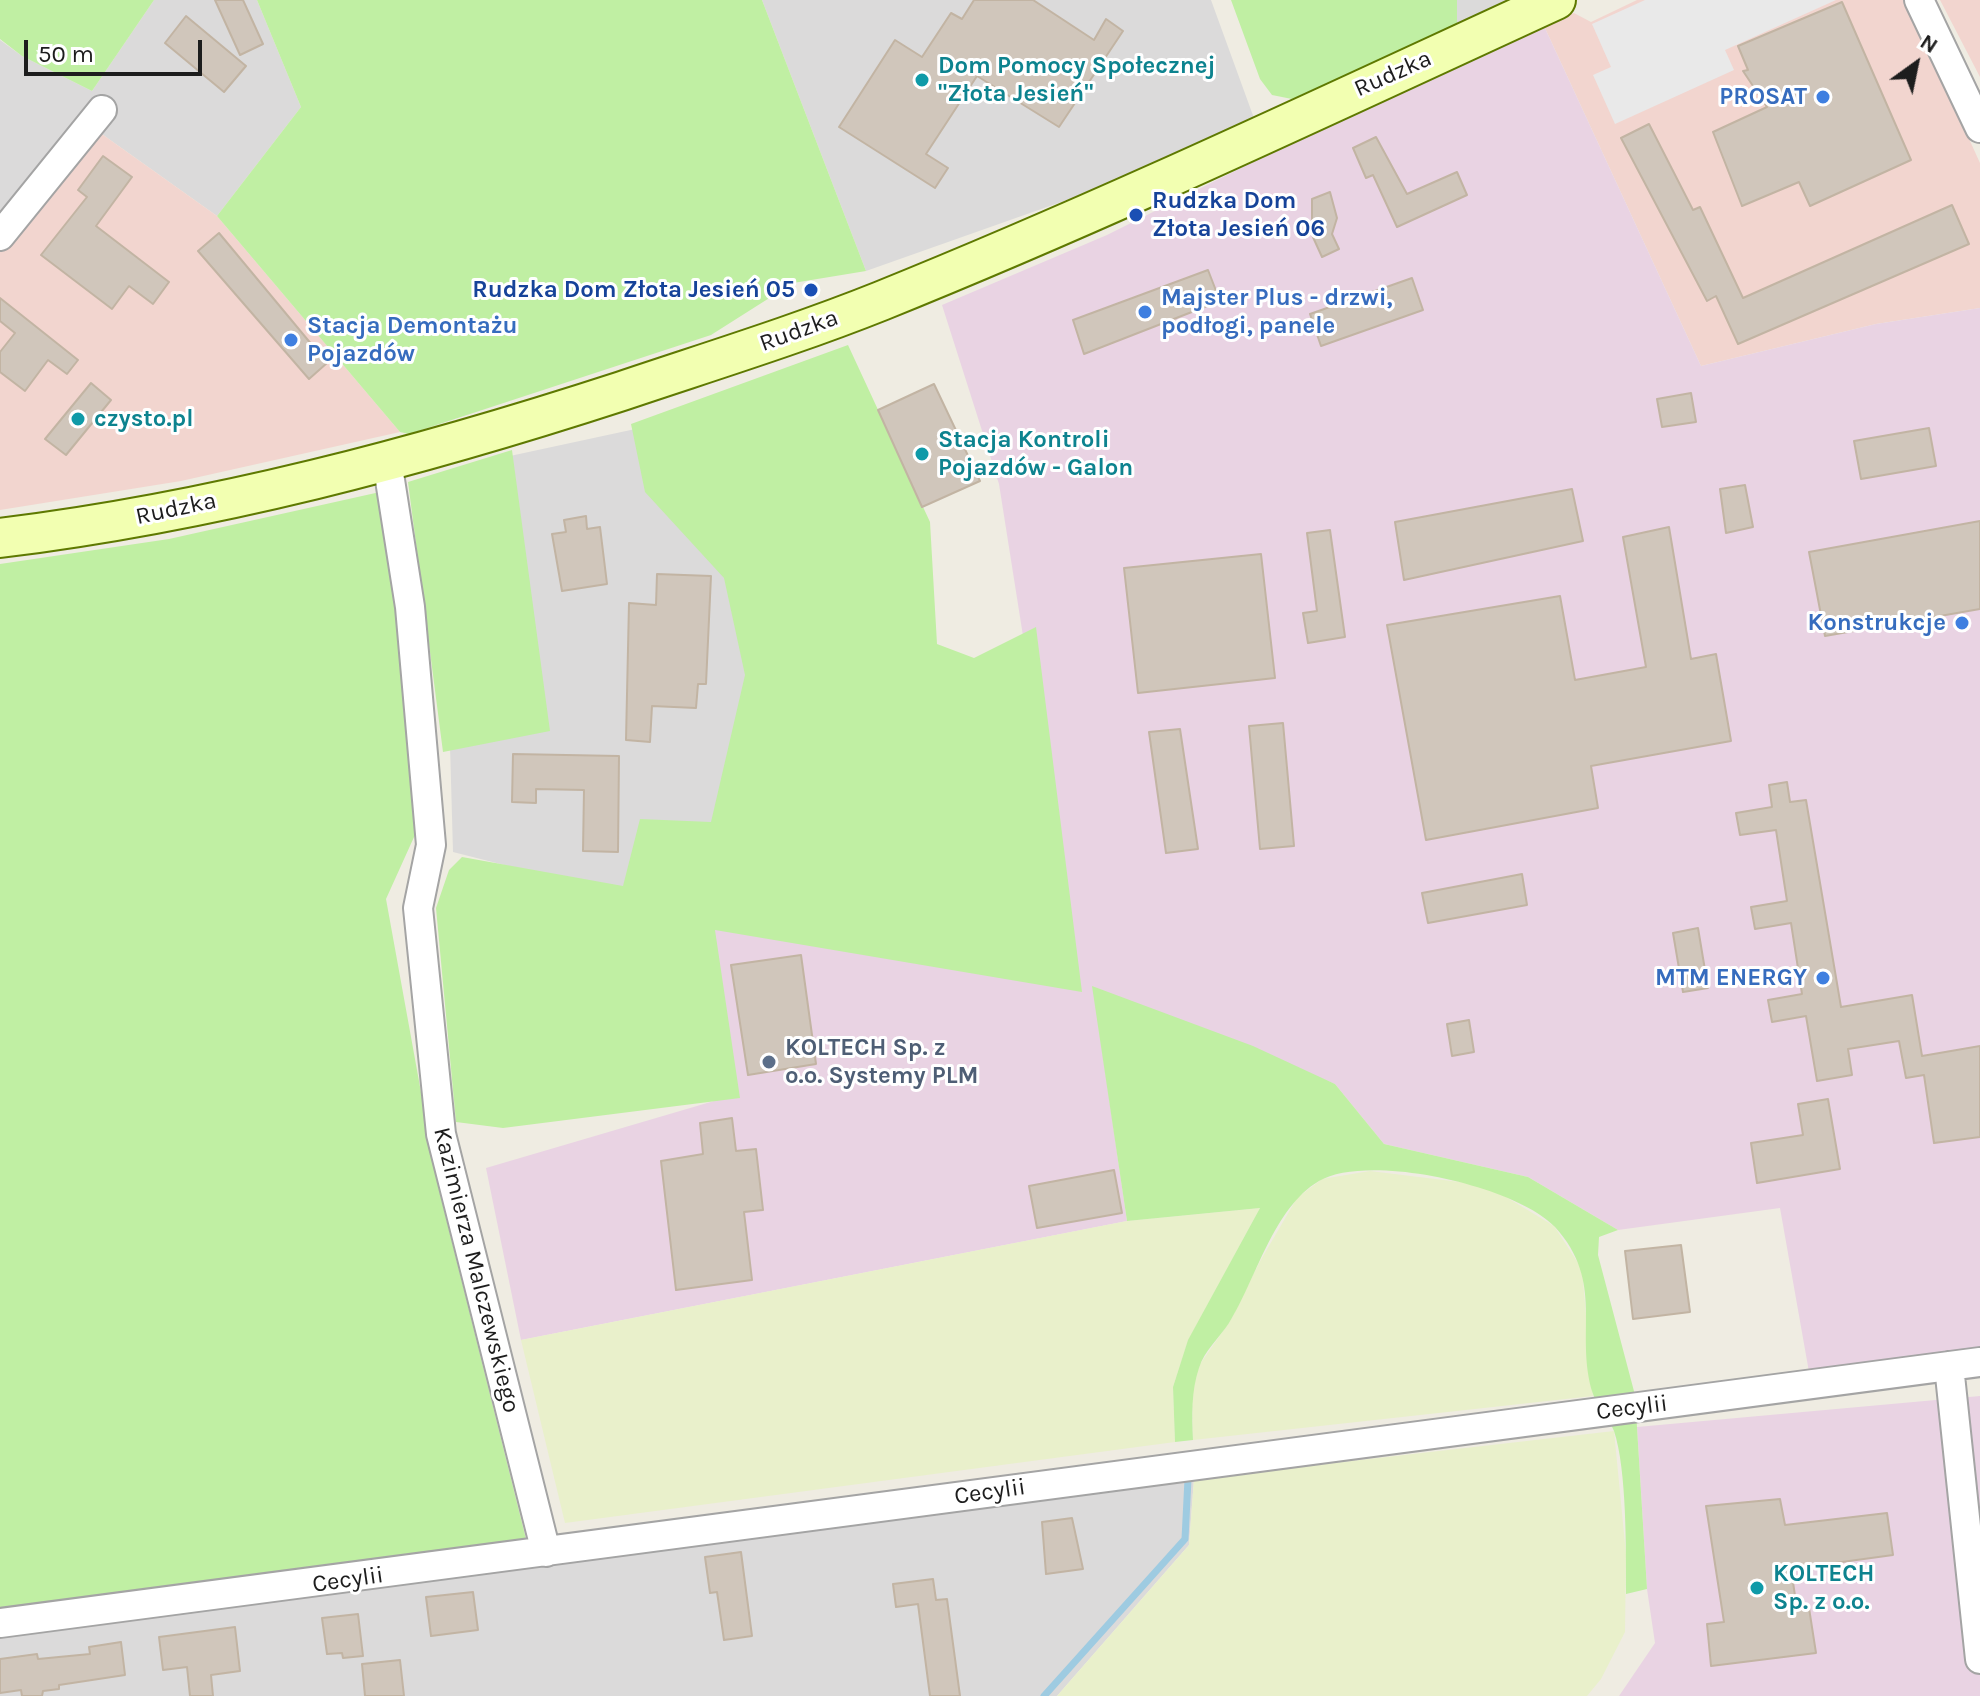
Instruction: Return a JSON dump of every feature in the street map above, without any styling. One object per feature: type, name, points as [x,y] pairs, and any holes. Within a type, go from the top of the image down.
[{"type":"street","name":"Rudzka","points":[[0,538],[165,513],[387,461],[544,416],[752,348],[878,302],[1079,217],[1556,0]]},
{"type":"street","points":[[1919,0],[1980,128]]},
{"type":"street","points":[[0,236],[102,110]]},
{"type":"street","name":"Kazimierza Malczewskiego","points":[[387,461],[410,607],[431,845],[418,908],[441,1134],[546,1552]]},
{"type":"street","name":"Cecylii","points":[[0,1623],[1980,1362]]},
{"type":"street","points":[[1949,1366],[1980,1659]]},
{"type":"shaded area","points":[[154,0],[257,0],[301,107],[217,216],[99,132],[0,252],[0,40],[22,56],[92,91]]},
{"type":"shaded area","points":[[762,0],[1211,0],[1259,132],[866,271]]},
{"type":"shaded area","points":[[1457,0],[1508,0],[1457,25]]},
{"type":"shaded area","points":[[1637,0],[1906,0],[1980,163],[1980,308],[1876,324],[1701,366],[1544,26],[1574,13],[1591,22]]},
{"type":"shaded area","points":[[1645,0],[1836,0],[1725,50],[1734,70],[1615,124],[1593,75],[1611,67],[1592,24]]},
{"type":"shaded area","points":[[1940,0],[1980,0],[1980,77]]},
{"type":"shaded area","points":[[1544,26],[1701,366],[1876,324],[1980,308],[1980,1347],[1809,1372],[1780,1208],[1618,1230],[1528,1177],[1384,1144],[1335,1084],[1093,987],[1127,1221],[521,1340],[486,1168],[731,1096],[702,918],[1078,984],[999,484],[942,305],[1107,235],[1347,115]]},
{"type":"shaded area","points":[[99,132],[217,216],[400,432],[181,481],[0,510],[0,252]]},
{"type":"shaded area","points":[[640,428],[726,564],[756,671],[727,824],[642,900],[453,852],[450,745],[510,456]]},
{"type":"shaded area","points":[[1980,1396],[1980,1696],[1619,1696],[1655,1643],[1647,1589],[1637,1427]]},
{"type":"shaded area","points":[[1194,1479],[1189,1545],[1057,1696],[0,1696],[0,1609],[526,1539],[530,1564],[881,1515],[1105,1493]]},
{"type":"green space","points":[[0,0],[154,0],[92,91],[22,56],[0,39]]},
{"type":"green space","points":[[257,0],[762,0],[866,271],[793,283],[711,335],[409,434],[400,432],[217,216],[301,107]]},
{"type":"green space","points":[[1231,0],[1457,0],[1457,25],[1292,99],[1272,95],[1260,79]]},
{"type":"green space","points":[[848,345],[930,522],[937,644],[974,658],[1036,627],[1082,992],[715,930],[740,1098],[503,1128],[456,1122],[436,908],[449,870],[462,857],[623,886],[640,819],[711,822],[745,675],[724,578],[645,492],[631,424]]},
{"type":"green space","points":[[512,450],[550,731],[443,752],[408,482]]},
{"type":"green space","points":[[380,492],[404,650],[419,826],[386,899],[438,1186],[526,1539],[0,1610],[0,564],[169,539]]},
{"type":"green space","points":[[1092,986],[1253,1046],[1335,1084],[1384,1144],[1528,1177],[1618,1230],[1599,1237],[1598,1255],[1635,1395],[1647,1589],[1626,1594],[1621,1467],[1614,1431],[1595,1399],[1588,1372],[1586,1309],[1580,1268],[1555,1227],[1536,1212],[1477,1187],[1405,1172],[1371,1170],[1342,1173],[1319,1181],[1303,1193],[1277,1226],[1239,1306],[1201,1362],[1193,1395],[1193,1440],[1175,1442],[1173,1387],[1188,1340],[1260,1208],[1127,1221]]},
{"type":"green space","points":[[1370,1171],[1468,1183],[1501,1194],[1554,1226],[1582,1269],[1593,1396],[1193,1440],[1192,1392],[1200,1364],[1230,1321],[1297,1198],[1322,1179]]},
{"type":"green space","points":[[1260,1208],[1188,1341],[1173,1387],[1175,1442],[565,1523],[521,1340],[1127,1221]]},
{"type":"green space","points":[[1614,1431],[1626,1554],[1625,1632],[1601,1679],[1587,1696],[1057,1696],[1189,1545],[1194,1479]]},
{"type":"building","points":[[215,0],[243,0],[263,44],[240,55]]},
{"type":"building","name":"Dom Pomocy Społecznej \"Złota Jesień\"","points":[[974,0],[1033,0],[1094,40],[1106,19],[1123,31],[1059,127],[977,76],[926,154],[948,168],[935,188],[839,127],[895,40],[922,57],[951,13],[962,19]]},
{"type":"building","name":"PROSAT","points":[[1842,2],[1911,160],[1810,206],[1799,182],[1742,206],[1713,132],[1767,107],[1743,71],[1748,70],[1738,46]]},
{"type":"building","points":[[186,16],[246,66],[224,92],[165,43]]},
{"type":"building","points":[[1649,124],[1693,210],[1700,207],[1743,298],[1952,205],[1969,244],[1738,344],[1716,296],[1707,301],[1621,138]]},
{"type":"building","points":[[1376,137],[1407,194],[1457,172],[1467,195],[1397,227],[1373,175],[1366,178],[1353,148]]},
{"type":"building","points":[[103,156],[132,177],[96,226],[169,282],[153,304],[129,286],[112,309],[41,255],[87,197],[78,190]]},
{"type":"building","points":[[1330,192],[1337,218],[1332,234],[1339,249],[1322,257],[1312,235],[1312,199]]},
{"type":"building","points":[[219,233],[327,363],[309,379],[198,251]]},
{"type":"building","name":"Majster Plus - drzwi, podłogi, panele","points":[[1208,270],[1220,301],[1084,354],[1073,320]]},
{"type":"building","points":[[1412,278],[1423,310],[1321,346],[1310,314]]},
{"type":"building","points":[[0,298],[78,360],[67,374],[48,360],[25,391],[0,372],[0,352],[15,333],[0,321]]},
{"type":"building","name":"czysto.pl","points":[[91,383],[111,400],[66,455],[45,439]]},
{"type":"building","name":"Stacja Kontroli Pojazdów - Galon","points":[[934,384],[980,481],[922,507],[878,410]]},
{"type":"building","points":[[1691,393],[1696,422],[1662,427],[1657,399]]},
{"type":"building","points":[[1929,428],[1936,466],[1861,479],[1854,441]]},
{"type":"building","points":[[1745,485],[1753,527],[1726,533],[1720,489]]},
{"type":"building","points":[[1572,489],[1583,541],[1404,580],[1395,522]]},
{"type":"building","points":[[586,516],[587,529],[600,527],[607,584],[562,591],[552,534],[566,532],[564,520]]},
{"type":"building","points":[[1980,521],[1980,609],[1825,636],[1809,552]]},
{"type":"building","points":[[1669,527],[1691,659],[1716,654],[1731,741],[1591,766],[1598,808],[1426,840],[1387,625],[1560,596],[1575,680],[1646,667],[1623,537]]},
{"type":"building","points":[[1330,530],[1345,637],[1308,643],[1303,613],[1317,611],[1307,533]]},
{"type":"building","points":[[1261,554],[1275,678],[1138,693],[1124,568]]},
{"type":"building","points":[[657,574],[711,576],[706,684],[698,684],[696,708],[652,706],[650,742],[626,740],[629,603],[656,605]]},
{"type":"building","points":[[1283,723],[1294,846],[1260,849],[1249,726]]},
{"type":"building","points":[[1180,729],[1198,849],[1166,853],[1149,732]]},
{"type":"building","points":[[513,754],[619,756],[618,852],[583,851],[584,790],[536,789],[536,803],[512,802]]},
{"type":"building","points":[[1787,782],[1790,802],[1806,800],[1841,1007],[1912,995],[1922,1056],[1980,1046],[1980,1137],[1934,1143],[1924,1075],[1906,1078],[1899,1041],[1848,1049],[1852,1075],[1817,1081],[1806,1016],[1772,1022],[1768,1000],[1802,994],[1791,923],[1755,929],[1751,907],[1787,901],[1776,830],[1740,835],[1736,813],[1772,807],[1769,785]]},
{"type":"building","points":[[1522,874],[1527,905],[1428,923],[1422,893]]},
{"type":"building","points":[[1698,928],[1708,988],[1683,992],[1673,933]]},
{"type":"building","points":[[801,955],[816,1064],[748,1075],[731,965]]},
{"type":"building","points":[[1469,1020],[1474,1052],[1452,1056],[1447,1024]]},
{"type":"building","points":[[1828,1099],[1840,1169],[1757,1183],[1751,1143],[1803,1135],[1798,1104]]},
{"type":"building","points":[[732,1118],[736,1151],[756,1149],[763,1210],[744,1212],[752,1280],[676,1290],[661,1161],[703,1154],[700,1123]]},
{"type":"building","points":[[1114,1170],[1122,1213],[1037,1228],[1029,1186]]},
{"type":"building","points":[[1681,1245],[1690,1312],[1633,1319],[1625,1251]]},
{"type":"building","name":"KOLTECH Sp. z o.o.","points":[[1780,1499],[1785,1525],[1887,1513],[1893,1555],[1791,1569],[1797,1609],[1809,1608],[1816,1653],[1711,1666],[1707,1624],[1724,1622],[1706,1506]]},
{"type":"building","points":[[1072,1518],[1083,1569],[1046,1574],[1042,1522]]},
{"type":"building","points":[[741,1552],[752,1636],[724,1640],[717,1592],[710,1593],[705,1557]]},
{"type":"building","points":[[933,1579],[936,1600],[947,1599],[960,1696],[930,1696],[918,1604],[896,1607],[893,1584]]},
{"type":"building","points":[[473,1592],[478,1630],[431,1636],[426,1597]]},
{"type":"building","points":[[358,1614],[363,1656],[343,1658],[342,1653],[327,1654],[322,1618]]},
{"type":"building","points":[[235,1627],[240,1671],[211,1675],[213,1696],[190,1696],[187,1667],[163,1670],[159,1637]]},
{"type":"building","points":[[121,1642],[125,1675],[59,1685],[59,1689],[43,1691],[42,1696],[22,1696],[21,1690],[0,1693],[0,1659],[37,1654],[38,1659],[90,1654],[89,1647]]},
{"type":"building","points":[[400,1660],[404,1696],[365,1696],[362,1664]]},
{"type":"waterway","points":[[1044,1696],[1185,1539],[1188,1479]]},
{"type":"place","name":"Dom Pomocy Społecznej \"Złota Jesień\"","points":[[922,80]]},
{"type":"place","name":"PROSAT","points":[[1823,97]]},
{"type":"place","name":"Rudzka Dom Złota Jesień 06","points":[[1136,215]]},
{"type":"place","name":"Rudzka Dom Złota Jesień 05","points":[[811,290]]},
{"type":"place","name":"Majster Plus - drzwi, podłogi, panele","points":[[1145,312]]},
{"type":"place","name":"Stacja Demontażu Pojazdów","points":[[291,340]]},
{"type":"place","name":"czysto.pl","points":[[78,419]]},
{"type":"place","name":"Stacja Kontroli Pojazdów - Galon","points":[[922,454]]},
{"type":"place","name":"Konstrukcje","points":[[1962,623]]},
{"type":"place","name":"MTM ENERGY","points":[[1823,978]]},
{"type":"place","name":"KOLTECH Sp. z o.o. Systemy PLM","points":[[769,1062]]},
{"type":"place","name":"KOLTECH Sp. z o.o.","points":[[1757,1588]]}]
